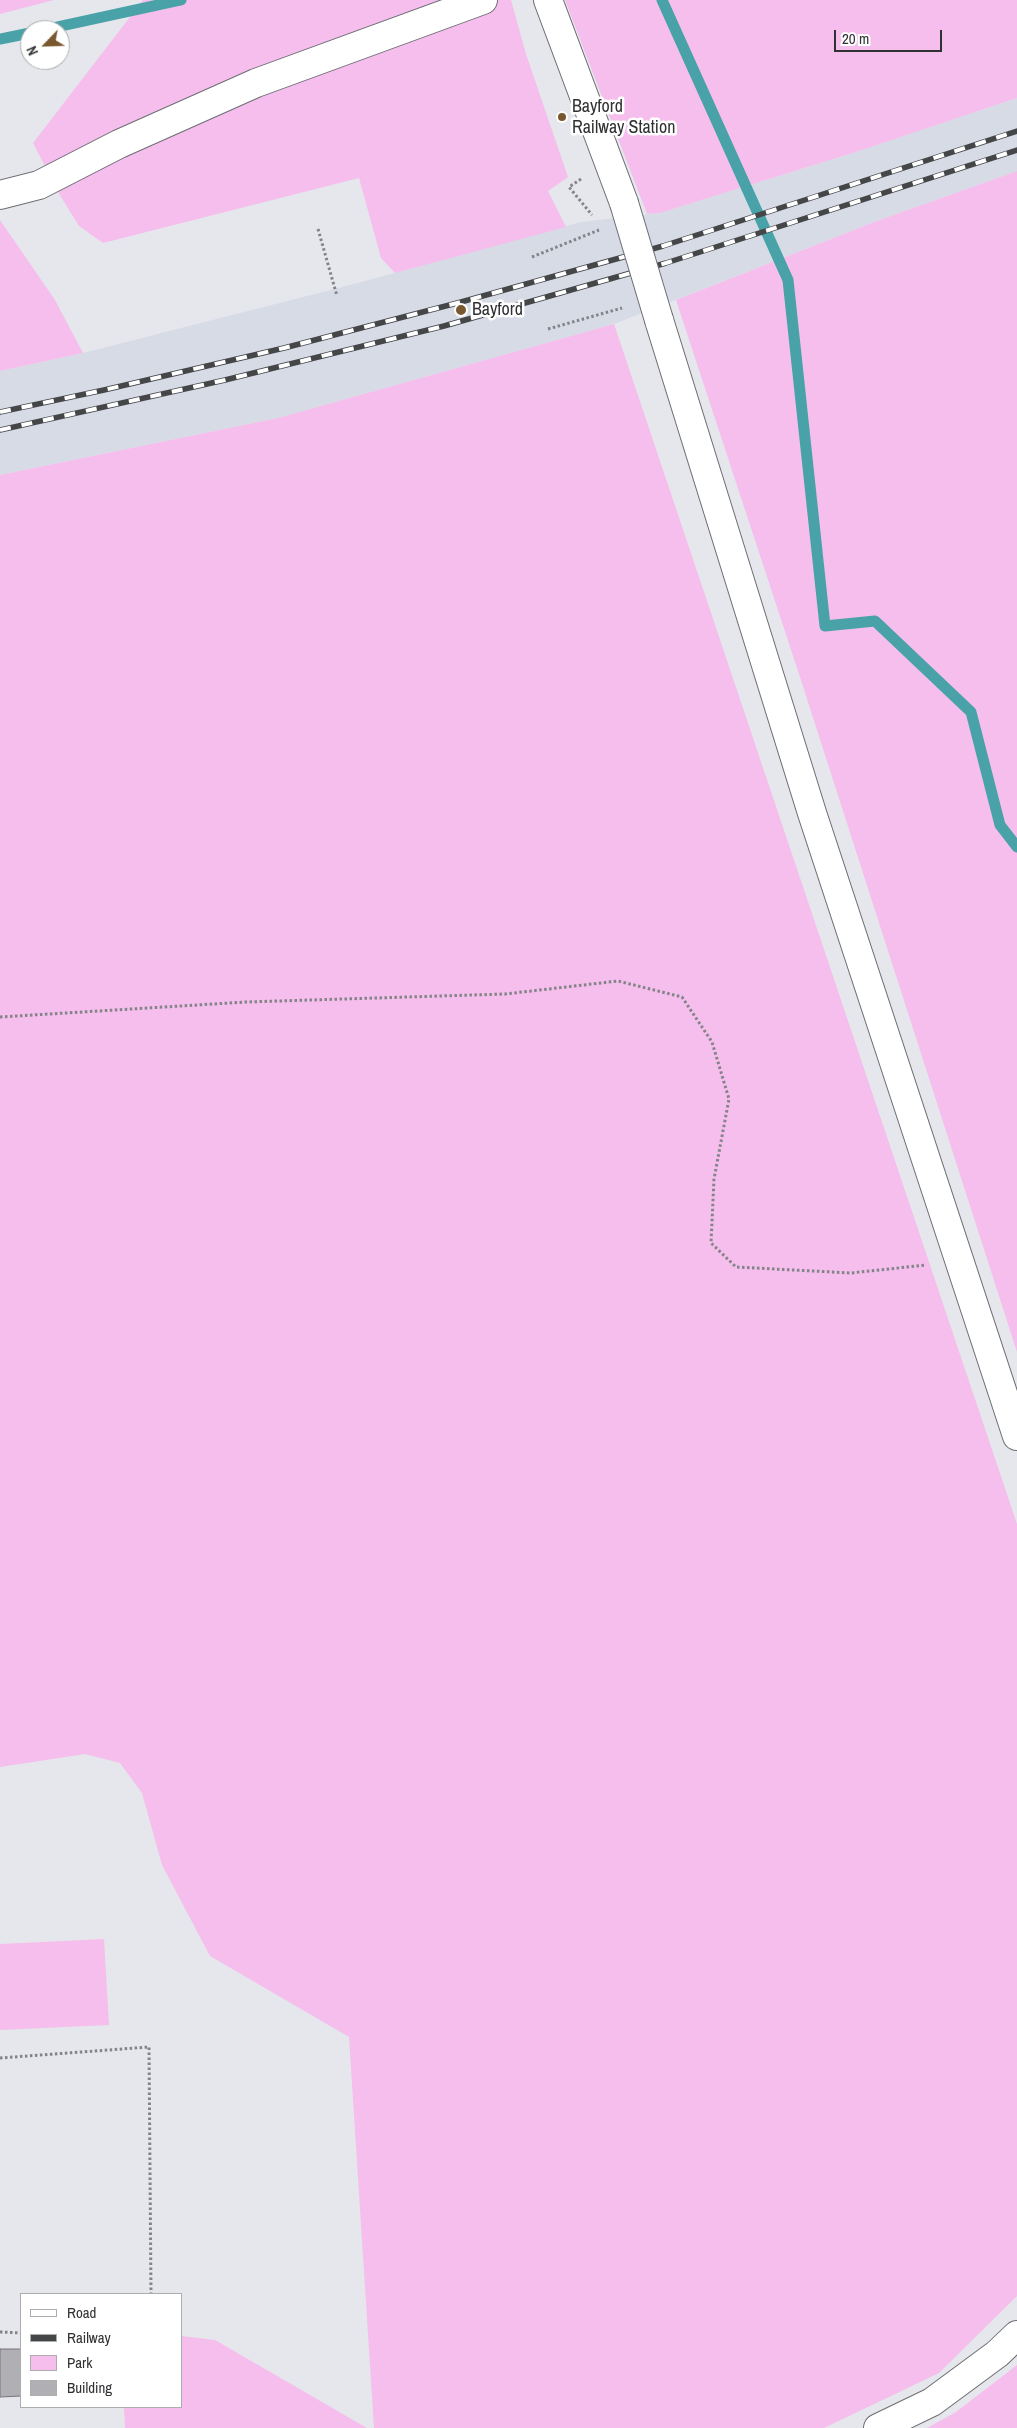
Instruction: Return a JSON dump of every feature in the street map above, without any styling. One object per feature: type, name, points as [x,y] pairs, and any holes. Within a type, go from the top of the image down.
[{"type":"street","points":[[0,194],[38,185],[119,144],[256,83],[484,0]]},
{"type":"street","points":[[548,0],[624,203],[812,813],[1017,1436]]},
{"type":"street","points":[[878,2428],[932,2402],[997,2354],[1017,2335]]},
{"type":"path","points":[[532,257],[603,228]]},
{"type":"path","points":[[318,230],[336,296]]},
{"type":"path","points":[[548,329],[628,306]]},
{"type":"path","points":[[0,1017],[246,1002],[505,994],[618,981],[682,997],[712,1042],[730,1099],[714,1179],[710,1243],[736,1267],[851,1273],[926,1265],[958,1256]]},
{"type":"path","points":[[0,2058],[149,2047],[151,2293]]},
{"type":"path","points":[[0,2332],[20,2333]]},
{"type":"shaded area","points":[[1017,98],[1017,171],[874,222],[614,324],[278,418],[0,475],[0,371],[83,353],[358,283],[581,222],[660,213],[859,151]]},
{"type":"green space","points":[[0,0],[54,0],[0,14]]},
{"type":"green space","points":[[143,0],[511,0],[526,54],[568,177],[548,191],[566,227],[395,273],[381,258],[359,178],[103,243],[79,226],[61,197],[33,143]]},
{"type":"green space","points":[[565,0],[1017,0],[1017,98],[859,151],[660,213],[647,214]]},
{"type":"green space","points":[[1017,171],[1017,1352],[798,671],[676,300],[874,222]]},
{"type":"green space","points":[[0,220],[55,300],[83,353],[0,371]]},
{"type":"green space","points":[[614,324],[1017,1524],[1017,2296],[939,2373],[824,2428],[374,2428],[349,2037],[210,1956],[162,1865],[142,1793],[120,1763],[85,1754],[0,1767],[0,475],[278,418]]},
{"type":"green space","points":[[104,1939],[109,2025],[0,2030],[0,1944]]},
{"type":"green space","points":[[182,2336],[215,2340],[367,2428],[125,2428],[124,2408],[182,2408]]},
{"type":"green space","points":[[1017,2365],[1017,2428],[927,2428],[956,2412]]},
{"type":"building","points":[[0,2349],[20,2349],[20,2396],[0,2397]]},
{"type":"waterway","points":[[70,24],[181,0]]},
{"type":"waterway","points":[[662,0],[788,280],[825,626],[875,621],[971,712],[1000,825],[1017,847]]},
{"type":"waterway","points":[[0,39],[20,35]]},
{"type":"railway","points":[[0,412],[284,348],[461,302],[663,246],[1017,131]]},
{"type":"railway","points":[[0,430],[225,380],[444,326],[666,263],[1017,150]]},
{"type":"place","name":"Bayford Railway Station","points":[[562,117]]},
{"type":"place","name":"Bayford","points":[[461,310]]}]
